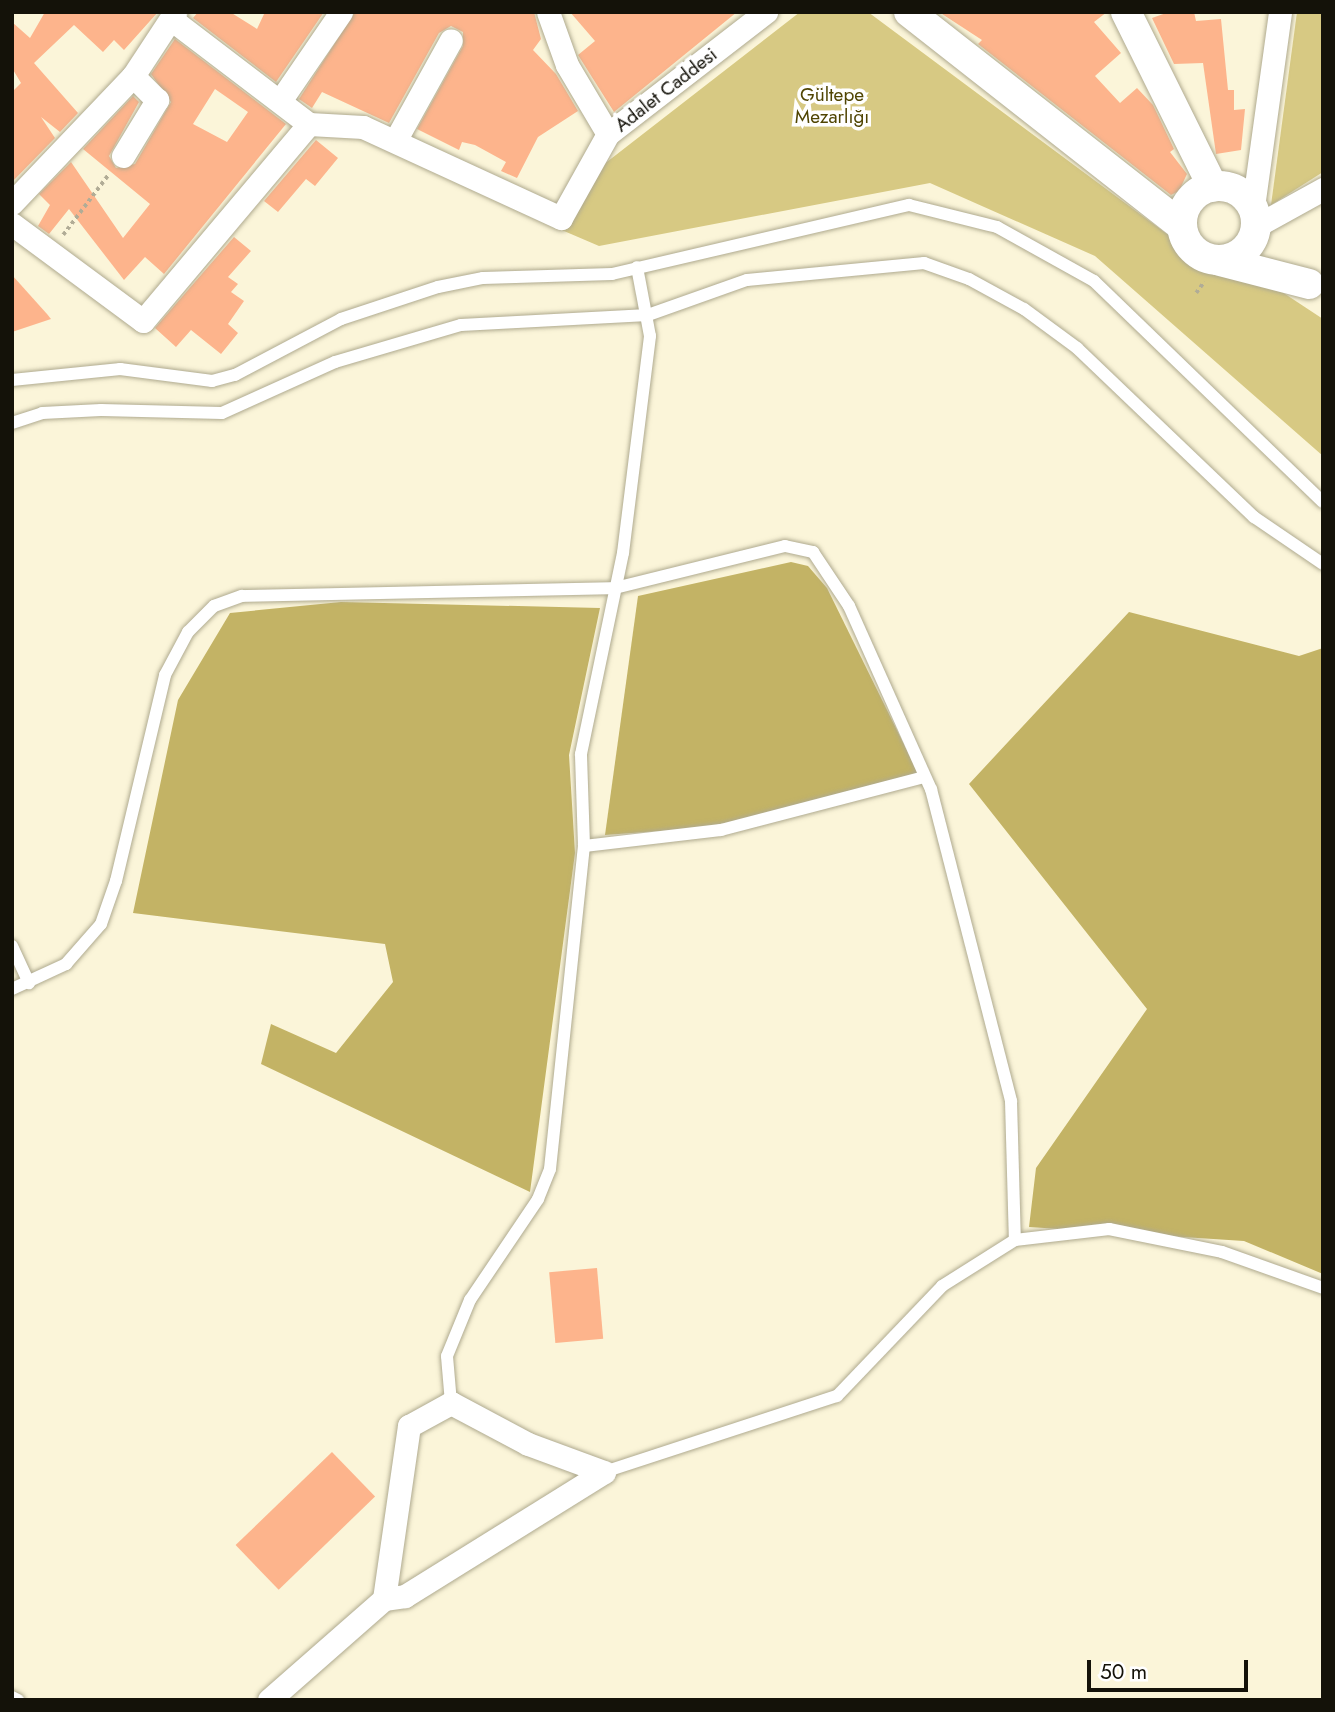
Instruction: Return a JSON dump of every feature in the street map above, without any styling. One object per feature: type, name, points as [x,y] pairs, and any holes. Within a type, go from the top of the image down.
[{"type":"street","points":[[281,102],[341,12]]},
{"type":"street","name":"Adalet Caddesi","points":[[548,12],[567,65],[608,134],[766,12]]},
{"type":"street","points":[[909,12],[1181,225],[1198,254],[1316,289]]},
{"type":"street","points":[[1126,12],[1213,187]]},
{"type":"street","points":[[1220,261],[1241,254],[1254,223],[1280,12]]},
{"type":"street","points":[[12,204],[133,76],[173,15],[309,124],[363,127],[561,218],[608,134]]},
{"type":"street","points":[[396,141],[452,40]]},
{"type":"street","points":[[123,156],[157,100],[133,76]]},
{"type":"street","points":[[12,224],[51,250],[143,321],[309,124]]},
{"type":"street","points":[[1181,225],[1187,202],[1213,187],[1238,191],[1254,223],[1316,289]]},
{"type":"street","points":[[1254,223],[1323,189]]},
{"type":"street","points":[[384,1599],[409,1426],[451,1403],[528,1444],[604,1472]]},
{"type":"street","points":[[269,1700],[384,1599],[405,1596],[604,1472]]},
{"type":"lane","points":[[12,380],[120,369],[212,381],[235,375],[341,319],[438,287],[637,268],[909,205],[997,228],[1094,281],[1323,502]]},
{"type":"lane","points":[[12,423],[42,413],[101,410],[222,413],[334,362],[461,325],[649,315],[747,280],[924,263],[969,279],[1024,309],[1077,348],[1254,517],[1323,564]]},
{"type":"lane","points":[[451,1403],[447,1356],[470,1300],[538,1199],[550,1169],[584,846],[581,754],[615,588],[649,315],[637,268]]},
{"type":"lane","points":[[12,989],[66,964],[101,925],[116,881],[165,675],[188,632],[214,606],[256,595],[615,588],[785,546],[813,552],[849,606],[924,777],[1011,1101],[1015,1240]]},
{"type":"lane","points":[[584,846],[721,830],[924,777]]},
{"type":"lane","points":[[12,946],[29,983]]},
{"type":"lane","points":[[604,1472],[837,1396],[942,1286],[1015,1240],[1108,1229],[1222,1252],[1323,1289]]},
{"type":"lane","points":[[12,1697],[18,1700]]},
{"type":"path","points":[[51,250],[123,156]]},
{"type":"green space","name":"Gültepe Mezarlığı","points":[[800,12],[868,12],[1214,269],[1279,290],[1323,319],[1323,456],[1095,256],[930,183],[599,246],[557,228],[603,165]]},
{"type":"green space","points":[[1297,12],[1323,12],[1323,172],[1271,205]]},
{"type":"shaded area","points":[[791,562],[808,566],[827,588],[918,773],[713,827],[605,835],[638,596]]},
{"type":"shaded area","points":[[341,602],[600,608],[569,755],[575,853],[530,1192],[261,1064],[271,1024],[336,1053],[393,982],[385,944],[133,913],[178,700],[230,613]]},
{"type":"shaded area","points":[[1129,612],[1299,656],[1323,648],[1323,1274],[1244,1241],[1029,1227],[1036,1168],[1147,1009],[969,784]]},
{"type":"building","points":[[45,12],[158,12],[124,50],[114,40],[103,52],[74,25],[34,63],[78,113],[60,132],[41,117],[55,138],[12,182],[12,92],[21,83],[12,68],[12,22],[30,38]]},
{"type":"building","points":[[198,12],[230,12],[257,29],[265,12],[324,12],[276,82],[193,18]]},
{"type":"building","points":[[355,12],[534,12],[541,39],[533,50],[556,74],[578,111],[538,137],[517,178],[501,171],[506,162],[475,145],[462,142],[459,150],[417,129],[463,46],[463,32],[451,26],[439,33],[389,123],[322,92],[312,108],[299,99]]},
{"type":"building","points":[[570,12],[737,12],[614,112],[578,55],[595,41]]},
{"type":"building","points":[[939,12],[1107,12],[1094,22],[1121,53],[1095,76],[1120,103],[1137,88],[1153,105],[1174,149],[1170,152],[1187,174],[1179,191],[1171,195],[978,44],[982,40]]},
{"type":"building","points":[[1169,12],[1194,12],[1196,21],[1221,19],[1228,90],[1234,90],[1234,110],[1245,109],[1241,150],[1216,154],[1203,63],[1174,64],[1152,18]]},
{"type":"building","points":[[175,39],[286,124],[164,274],[145,257],[124,280],[69,209],[49,234],[38,226],[50,205],[39,194],[71,162],[123,238],[150,204],[83,149],[133,96],[139,102],[109,156],[116,168],[135,164],[171,102],[151,74]],"holes":[[[215,89],[248,112],[227,142],[193,124]]]},
{"type":"building","points":[[316,140],[338,158],[315,186],[306,179],[278,212],[264,201]]},
{"type":"building","points":[[234,237],[251,251],[228,277],[238,284],[231,292],[244,301],[228,324],[238,333],[221,354],[191,330],[176,347],[155,328]]},
{"type":"building","points":[[12,275],[47,314],[51,319],[12,332]]},
{"type":"building","points":[[597,1268],[603,1339],[555,1343],[549,1272]]},
{"type":"building","points":[[332,1452],[375,1497],[279,1590],[236,1545]]}]
